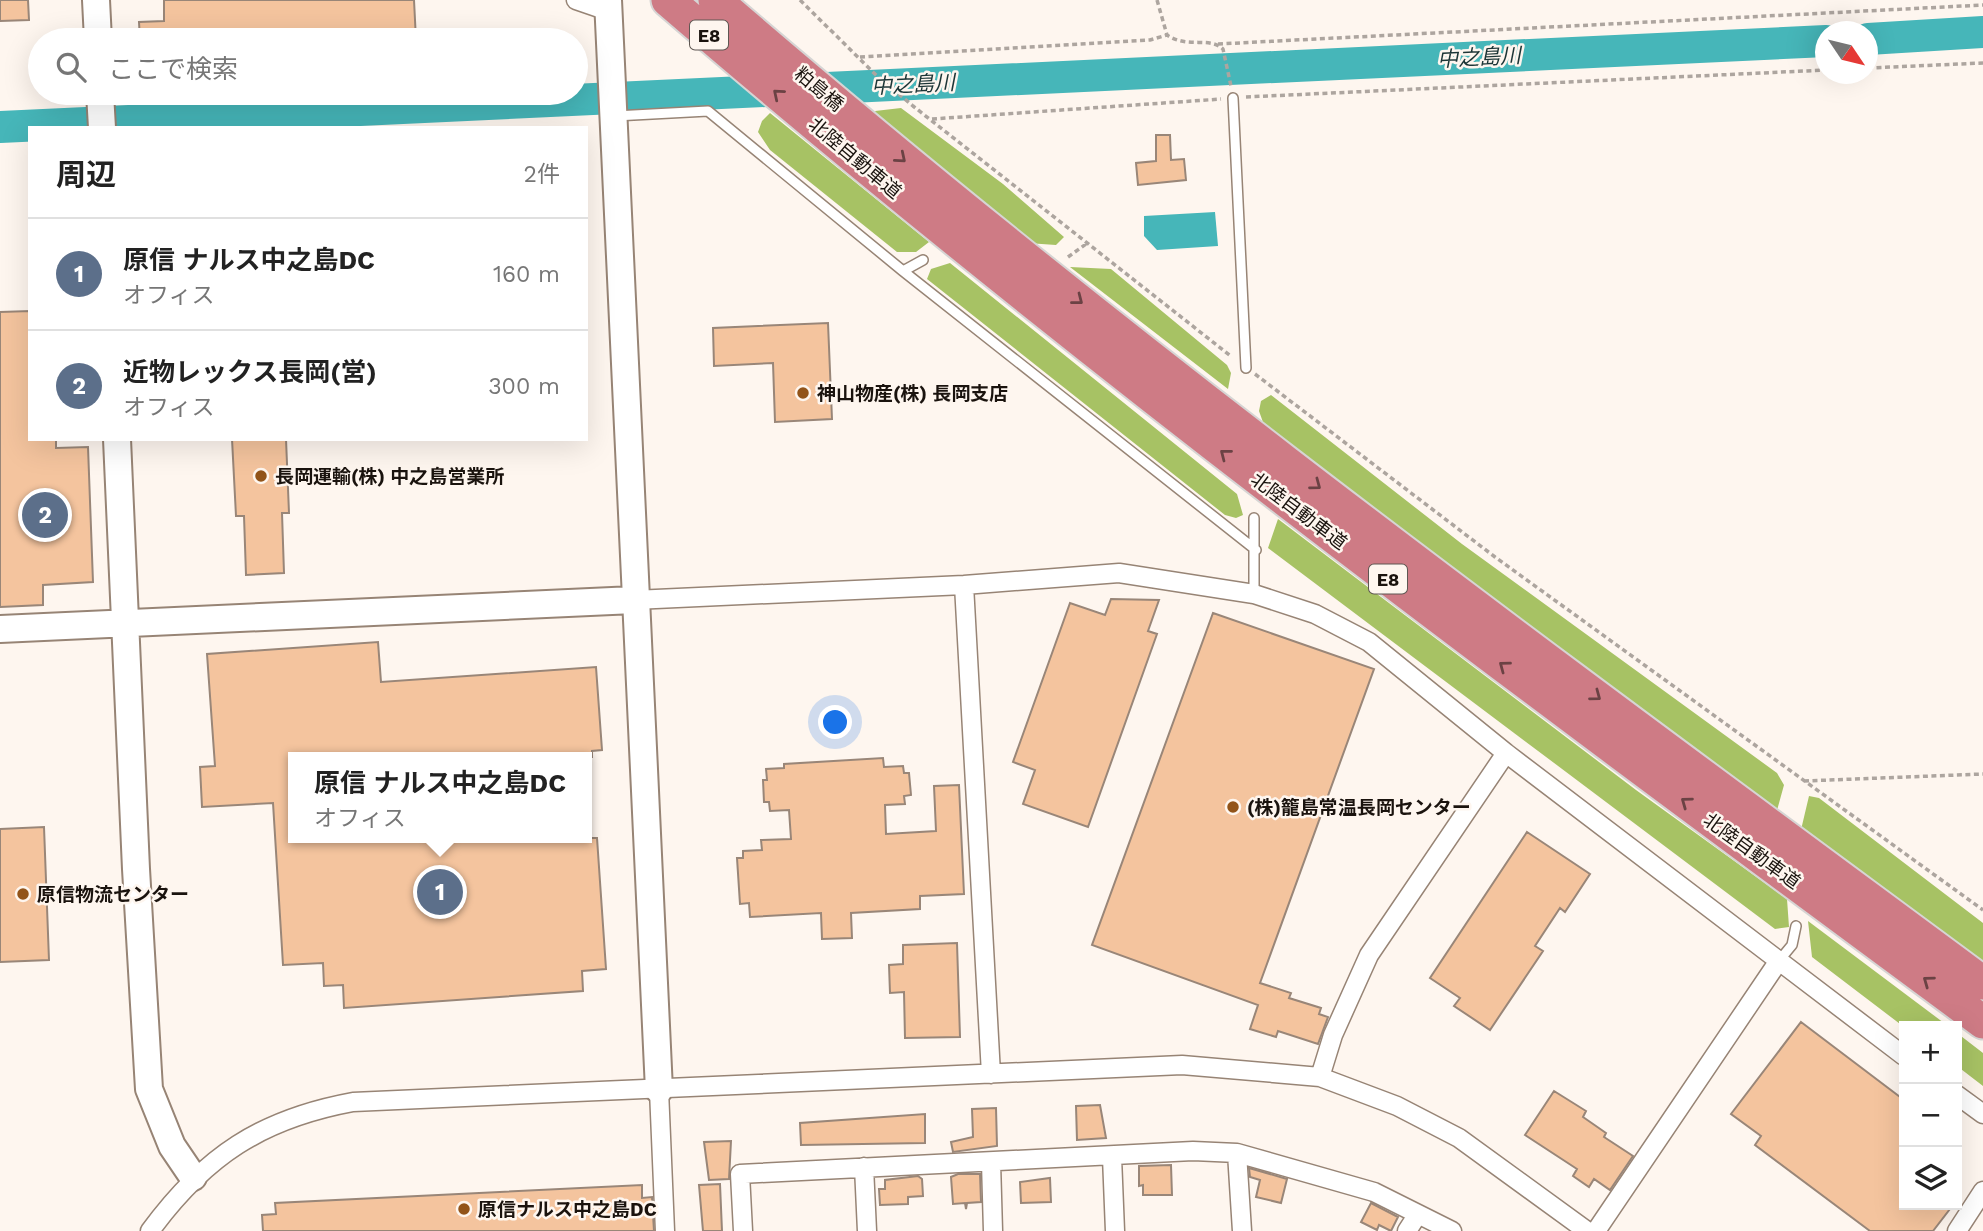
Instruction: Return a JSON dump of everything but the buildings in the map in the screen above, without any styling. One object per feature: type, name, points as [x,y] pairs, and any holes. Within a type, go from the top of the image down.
[{"type":"highway","name":"北陸自動車道","points":[[668,0],[963,247],[1255,477],[1983,1022]]},
{"type":"highway","name":"E8","points":[[715,0],[790,64]]},
{"type":"highway","points":[[726,0],[790,64]]},
{"type":"highway","name":"粕島橋","points":[[790,64],[849,114]]},
{"type":"highway","name":"北陸自動車道","points":[[849,114],[991,231],[1272,452],[1983,983]]},
{"type":"street","points":[[96,0],[97,28]]},
{"type":"street","points":[[576,0],[608,5],[665,1231]]},
{"type":"street","points":[[101,105],[102,126]]},
{"type":"street","points":[[117,441],[136,869],[149,1089],[172,1146],[193,1177]]},
{"type":"street","points":[[0,629],[964,585],[1119,573],[1254,594],[1314,614],[1368,642],[1506,753],[1899,1052]]},
{"type":"street","points":[[964,585],[991,1074]]},
{"type":"street","points":[[1320,1077],[1333,1035],[1368,955],[1506,753]]},
{"type":"street","points":[[1596,1231],[1779,962]]},
{"type":"street","points":[[150,1231],[193,1177],[223,1152],[254,1133],[315,1109],[340,1104],[1182,1065],[1320,1077],[1397,1106],[1458,1139],[1587,1231]]},
{"type":"street","points":[[1962,1099],[1983,1114]]},
{"type":"street","points":[[743,1231],[740,1174],[1193,1151],[1237,1153],[1374,1192],[1452,1231]]},
{"type":"street","points":[[1237,1153],[1242,1231]]},
{"type":"street","points":[[1112,1157],[1115,1231]]},
{"type":"street","points":[[991,1162],[993,1231]]},
{"type":"street","points":[[864,1167],[867,1231]]},
{"type":"street","points":[[1957,1231],[1983,1191]]},
{"type":"street","points":[[1407,1231],[1418,1214]]},
{"type":"lane","points":[[1233,98],[1247,368]]},
{"type":"lane","points":[[615,116],[708,111],[903,271],[1256,550]]},
{"type":"lane","points":[[903,271],[923,260]]},
{"type":"lane","points":[[1254,518],[1254,594]]},
{"type":"lane","points":[[1779,962],[1792,945],[1796,926]]},
{"type":"path","points":[[800,0],[875,74],[1247,368],[1494,557],[1983,910]]},
{"type":"path","points":[[1157,0],[1167,35]]},
{"type":"path","points":[[860,57],[1150,40],[1167,35],[1182,43],[1218,44],[1983,5]]},
{"type":"path","points":[[1218,44],[1228,65],[1230,77]]},
{"type":"path","points":[[1878,68],[1983,63]]},
{"type":"path","points":[[930,119],[1233,98],[1815,70]]},
{"type":"path","points":[[1068,257],[1087,244]]},
{"type":"path","points":[[1801,781],[1983,774]]},
{"type":"green space","points":[[901,108],[1003,184],[1064,237],[1056,245],[1027,243],[880,124],[875,111]]},
{"type":"green space","points":[[770,113],[929,242],[916,252],[897,252],[770,150],[758,132],[762,121]]},
{"type":"green space","points":[[950,263],[1237,494],[1243,515],[1236,518],[1225,515],[927,279],[931,269]]},
{"type":"green space","points":[[1070,267],[1111,269],[1227,365],[1231,373],[1228,389]]},
{"type":"green space","points":[[1271,395],[1462,544],[1777,773],[1784,785],[1776,814],[1264,425],[1259,411],[1261,401]]},
{"type":"green space","points":[[1278,519],[1636,790],[1787,899],[1789,927],[1775,929],[1268,548]]},
{"type":"green space","points":[[1809,796],[1819,798],[1983,923],[1983,965],[1800,834]]},
{"type":"green space","points":[[1808,921],[1941,1021],[1899,1021],[1899,1023],[1812,957]]},
{"type":"green space","points":[[1962,1037],[1983,1053],[1983,1086],[1962,1070]]},
{"type":"water","points":[[1215,212],[1218,246],[1157,250],[1144,236],[1144,216]]},
{"type":"waterway","name":"中之島川","points":[[1878,38],[1983,32]]},
{"type":"waterway","name":"中之島川","points":[[588,99],[1815,42]]},
{"type":"waterway","name":"中之島川","points":[[0,127],[467,105]]},
{"type":"place","name":"神山物産(株) 長岡支店","points":[[803,393]]},
{"type":"place","name":"長岡運輸(株) 中之島営業所","points":[[261,476]]},
{"type":"place","name":"近物レックス長岡(営)","points":[[45,515]]},
{"type":"place","name":"(株)籠島常温長岡センター","points":[[1233,807]]},
{"type":"place","name":"原信 ナルス中之島DC","points":[[440,892]]},
{"type":"place","name":"原信物流センター","points":[[23,894]]},
{"type":"place","name":"原信ナルス中之島DC","points":[[464,1209]]}]
